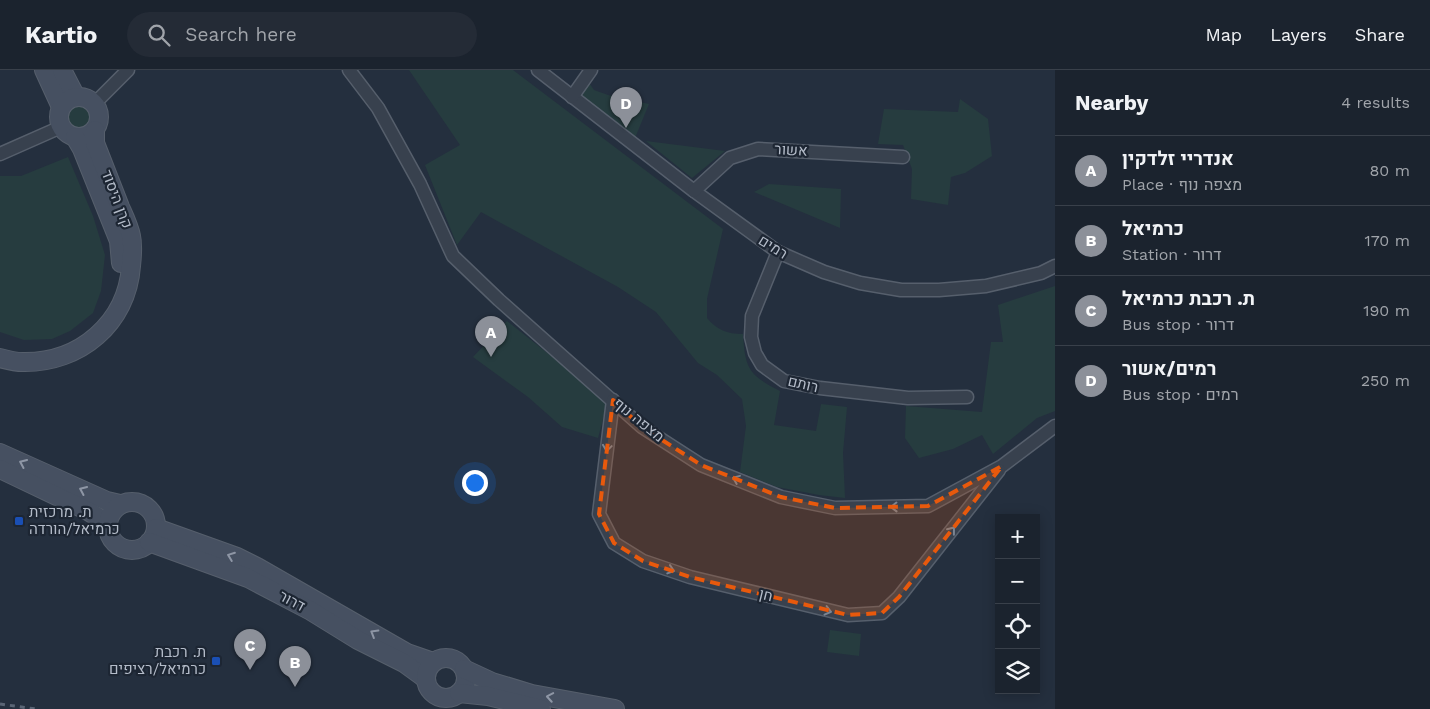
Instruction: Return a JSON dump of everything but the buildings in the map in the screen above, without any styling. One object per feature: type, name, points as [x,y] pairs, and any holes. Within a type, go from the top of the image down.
[{"type":"street","points":[[44,70],[61,107]]},
{"type":"street","points":[[62,70],[76,97]]},
{"type":"street","points":[[94,104],[128,70]]},
{"type":"street","name":"מצפה נוף","points":[[349,70],[378,108],[420,184],[453,256],[499,300],[642,427],[701,465],[781,497],[835,508],[928,506],[1002,466],[1055,426]]},
{"type":"street","name":"רמים","points":[[538,70],[694,192],[778,252],[824,272],[860,283],[901,290],[939,290],[986,286],[1041,273],[1055,266]]},
{"type":"street","points":[[572,97],[591,70]]},
{"type":"street","points":[[0,154],[68,132],[86,136],[95,130],[99,121],[99,115],[94,104],[88,99],[76,97],[68,100],[61,107],[58,116],[68,132]]},
{"type":"street","name":"קרן היסוד","points":[[0,358],[22,362],[37,361],[53,358],[83,346],[113,320],[124,300],[130,280],[132,259],[131,236],[95,143],[95,130]]},
{"type":"street","name":"קרן היסוד","points":[[0,347],[21,351],[51,348],[78,337],[104,314],[114,298],[120,280],[121,259],[119,241],[82,149],[68,132]]},
{"type":"street","name":"אשור","points":[[694,192],[730,158],[758,149],[786,149],[903,157]]},
{"type":"street","name":"רותם","points":[[778,252],[752,316],[751,337],[755,353],[762,365],[784,381],[820,388],[908,398],[967,397]]},
{"type":"street","name":"חן","points":[[613,400],[599,514],[614,543],[644,561],[690,577],[848,615],[882,613],[899,597],[1002,466]]},
{"type":"street","points":[[0,453],[107,523]]},
{"type":"street","points":[[0,469],[120,504],[134,501],[143,504],[151,510],[155,518],[152,535],[139,549],[129,550],[120,547],[112,541],[108,533],[107,523],[110,514],[120,504]]},
{"type":"street","name":"דרור","points":[[152,535],[244,560],[407,653],[433,662]]},
{"type":"street","name":"דרור","points":[[152,535],[248,578],[311,611],[358,640],[404,663],[426,679]]},
{"type":"street","points":[[459,693],[466,682],[464,669],[460,663],[449,657],[433,662],[427,670],[426,679],[430,689],[440,697],[447,698],[459,693],[488,696],[541,709]]},
{"type":"street","points":[[464,669],[492,682],[532,694],[615,709]]},
{"type":"highlighted area","points":[[613,400],[642,427],[701,465],[781,497],[835,508],[928,506],[1002,466],[899,597],[882,613],[848,615],[690,577],[643,561],[614,543],[599,514]]},
{"type":"green space","points":[[409,70],[513,70],[723,229],[707,299],[707,318],[715,326],[723,330],[743,334],[745,355],[751,370],[761,380],[780,391],[774,425],[816,431],[821,404],[847,407],[843,453],[845,498],[777,487],[740,472],[746,426],[742,399],[717,375],[698,363],[656,312],[618,287],[481,212],[457,245],[425,165],[460,145]]},
{"type":"green space","points":[[587,80],[594,90],[649,104],[635,138],[582,97]]},
{"type":"green space","points":[[960,99],[988,119],[992,156],[965,173],[951,177],[948,205],[911,199],[912,169],[903,145],[878,144],[884,109],[958,112]]},
{"type":"green space","points":[[79,104],[88,107],[91,116],[88,125],[79,128],[70,125],[67,116],[70,107]]},
{"type":"green space","points":[[646,141],[725,151],[692,178]]},
{"type":"green space","points":[[68,157],[93,216],[105,255],[101,291],[93,313],[70,331],[52,339],[24,340],[0,332],[0,176],[21,176]]},
{"type":"green space","points":[[769,184],[841,189],[840,228],[754,192]]},
{"type":"green space","points":[[1055,286],[1055,411],[1037,418],[993,454],[982,435],[953,449],[919,458],[905,438],[906,406],[982,412],[991,342],[1003,342],[998,305]]},
{"type":"green space","points":[[507,321],[608,401],[598,438],[562,427],[528,397],[473,357]]},
{"type":"green space","points":[[830,630],[861,634],[859,656],[827,652]]},
{"type":"railway","points":[[0,704],[36,709]]},
{"type":"place","name":"רמים/אשור","points":[[626,128]]},
{"type":"place","name":"אנדריי זלדקין","points":[[491,357]]},
{"type":"place","name":"ת. מרכזית כרמיאל/הורדה","points":[[19,521]]},
{"type":"place","name":"ת. רכבת כרמיאל/רציפים","points":[[216,661]]},
{"type":"place","name":"ת. רכבת כרמיאל","points":[[250,670]]},
{"type":"place","name":"כרמיאל","points":[[295,687]]}]
